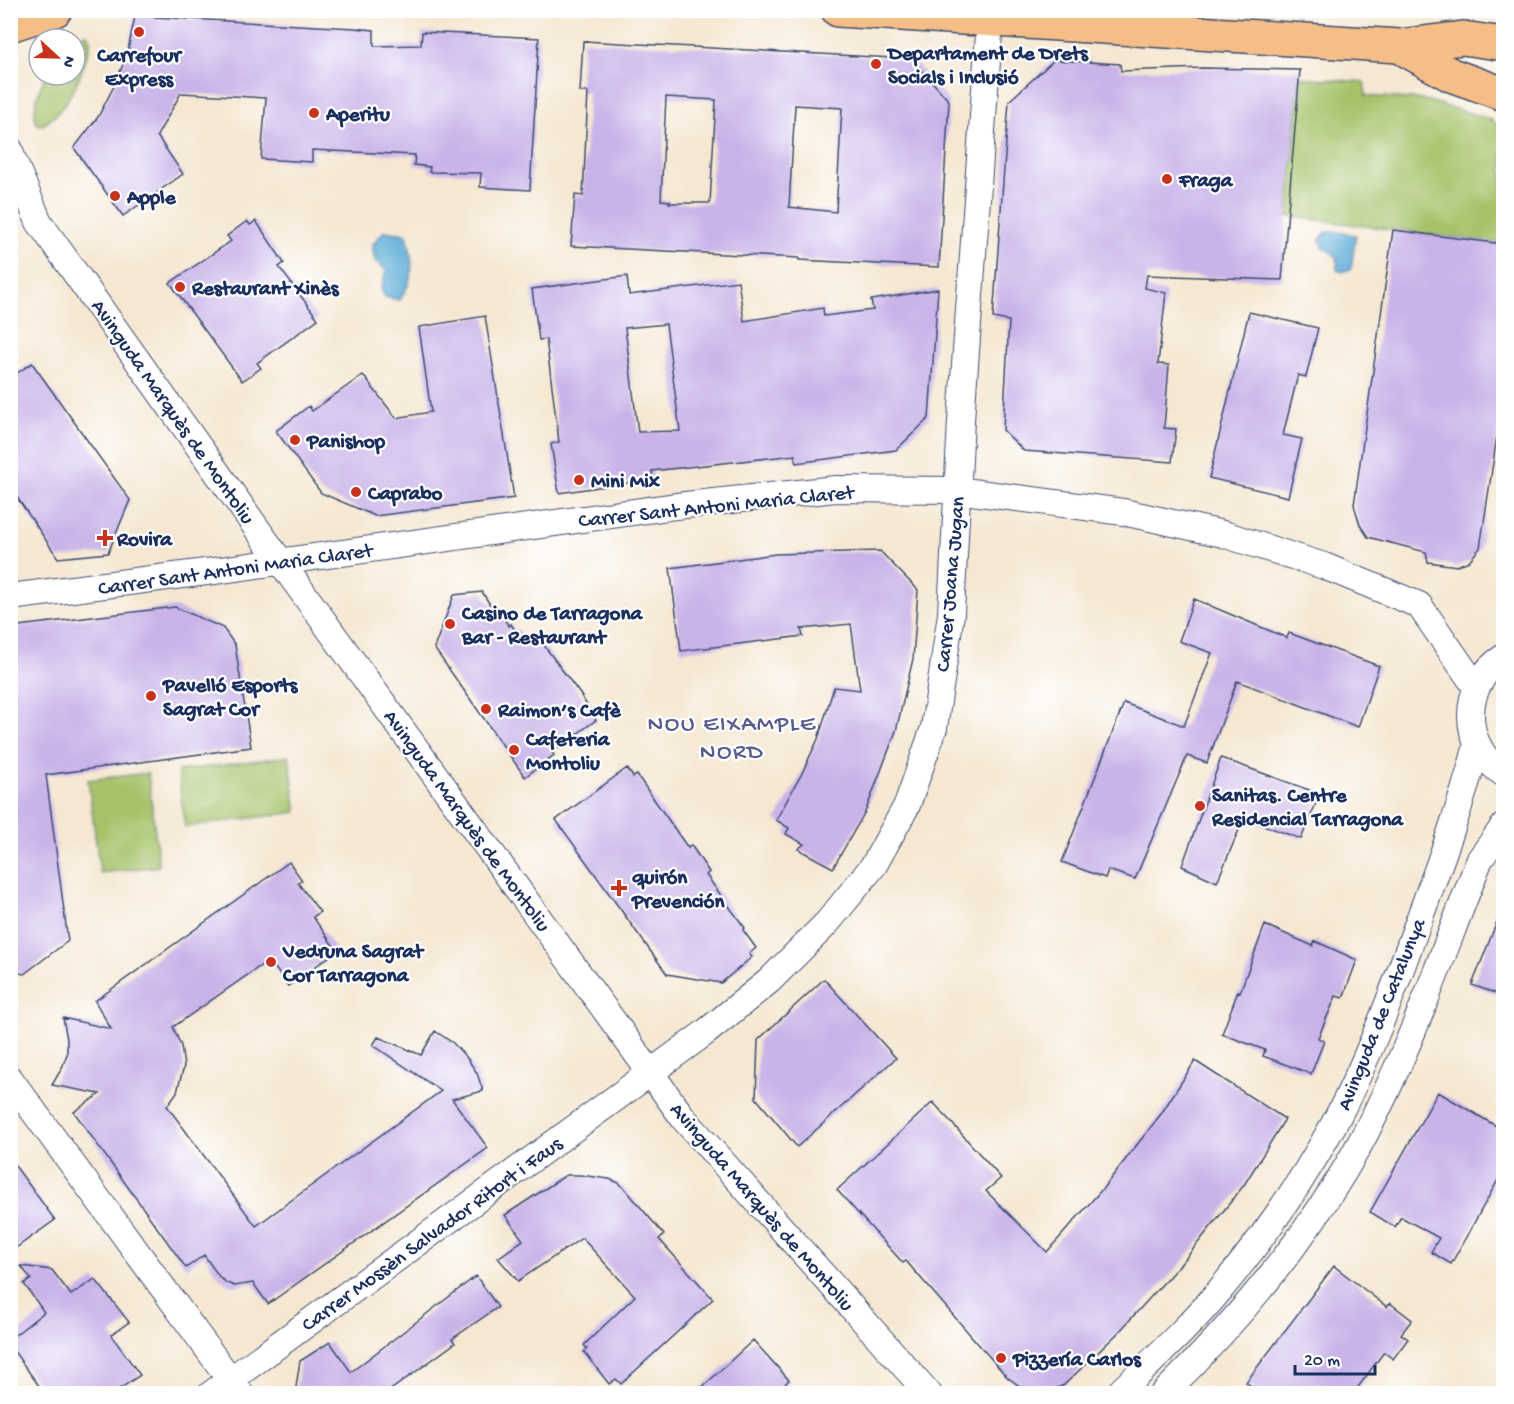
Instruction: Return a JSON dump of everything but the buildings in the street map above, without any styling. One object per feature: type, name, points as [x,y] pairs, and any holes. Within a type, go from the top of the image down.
[{"type":"main road","points":[[10,18],[13,10]]},
{"type":"main road","points":[[10,25],[55,10]]},
{"type":"main road","points":[[838,10],[1010,18],[1399,45],[1463,38],[1503,44]]},
{"type":"main road","points":[[1399,45],[1451,75],[1503,94]]},
{"type":"street","name":"Carrer Joana Jugan","points":[[651,1072],[706,1032],[769,981],[827,923],[874,865],[907,805],[934,728],[951,614],[957,490],[1010,18]]},
{"type":"street","name":"Avinguda Marquès de Montoliu","points":[[10,150],[39,222],[280,561],[684,1119],[929,1394]]},
{"type":"street","name":"Avinguda Marquès de Montoliu","points":[[10,205],[39,222]]},
{"type":"street","name":"Carrer Sant Antoni Maria Claret","points":[[10,597],[676,506],[836,489],[957,490],[1124,512],[1223,534],[1324,566],[1419,605],[1476,687]]},
{"type":"street","points":[[1503,657],[1491,666],[1476,687],[1470,716],[1477,745],[1488,762],[1503,774]]},
{"type":"street","name":"Avinguda de Catalunya","points":[[1118,1394],[1219,1291],[1270,1226],[1313,1160],[1335,1121],[1387,1008],[1465,791],[1477,745]]},
{"type":"street","name":"Avinguda de Catalunya","points":[[1162,1394],[1204,1354],[1276,1268],[1336,1184],[1389,1086],[1480,859],[1503,826]]},
{"type":"street","name":"Carrer Mossèn Salvador Ritort i Faus","points":[[227,1389],[651,1072]]},
{"type":"street","points":[[10,1079],[227,1389]]},
{"type":"green space","points":[[87,34],[91,40],[87,55]]},
{"type":"green space","points":[[1299,77],[1364,82],[1366,96],[1425,100],[1490,119],[1503,129],[1503,244],[1288,216]]},
{"type":"green space","points":[[41,87],[74,87],[61,109],[43,125],[37,124],[35,118]]},
{"type":"green space","points":[[289,756],[297,812],[185,827],[178,771]]},
{"type":"green space","points":[[148,773],[159,866],[100,873],[88,780]]},
{"type":"water","points":[[384,231],[407,234],[412,268],[409,284],[400,300],[385,297],[381,289],[386,270],[375,261],[372,245]]},
{"type":"water","points":[[1333,231],[1356,235],[1351,269],[1342,272],[1337,270],[1337,257],[1324,248],[1320,240],[1325,233]]},
{"type":"place","name":"Carrefour Express","points":[[139,32]]},
{"type":"place","name":"Departament de Drets Socials i Inclusió","points":[[876,64]]},
{"type":"place","name":"Aperitu","points":[[314,113]]},
{"type":"place","name":"Fraga","points":[[1167,179]]},
{"type":"place","name":"Apple","points":[[115,196]]},
{"type":"place","name":"Restaurant Xinès","points":[[180,287]]},
{"type":"place","name":"Panishop","points":[[295,440]]},
{"type":"place","name":"Mini Mix","points":[[579,480]]},
{"type":"place","name":"Caprabo","points":[[356,492]]},
{"type":"place","name":"Rovira","points":[[105,538]]},
{"type":"place","name":"Casino de Tarragona Bar - Restaurant","points":[[450,624]]},
{"type":"place","name":"Pavelló Esports Sagrat Cor","points":[[151,696]]},
{"type":"place","name":"Raimon’s Cafè","points":[[486,709]]},
{"type":"place","name":"Cafeteria Montoliu","points":[[514,750]]},
{"type":"place","name":"Sanitas. Centre Residencial Tarragona","points":[[1200,806]]},
{"type":"place","name":"quirón Prevención","points":[[619,888]]},
{"type":"place","name":"Vedruna Sagrat Cor Tarragona","points":[[271,962]]},
{"type":"place","name":"Pizzería Carlos","points":[[1001,1358]]},
{"type":"district","name":"NOU EIXAMPLE NORD","points":[[732,736]]}]
